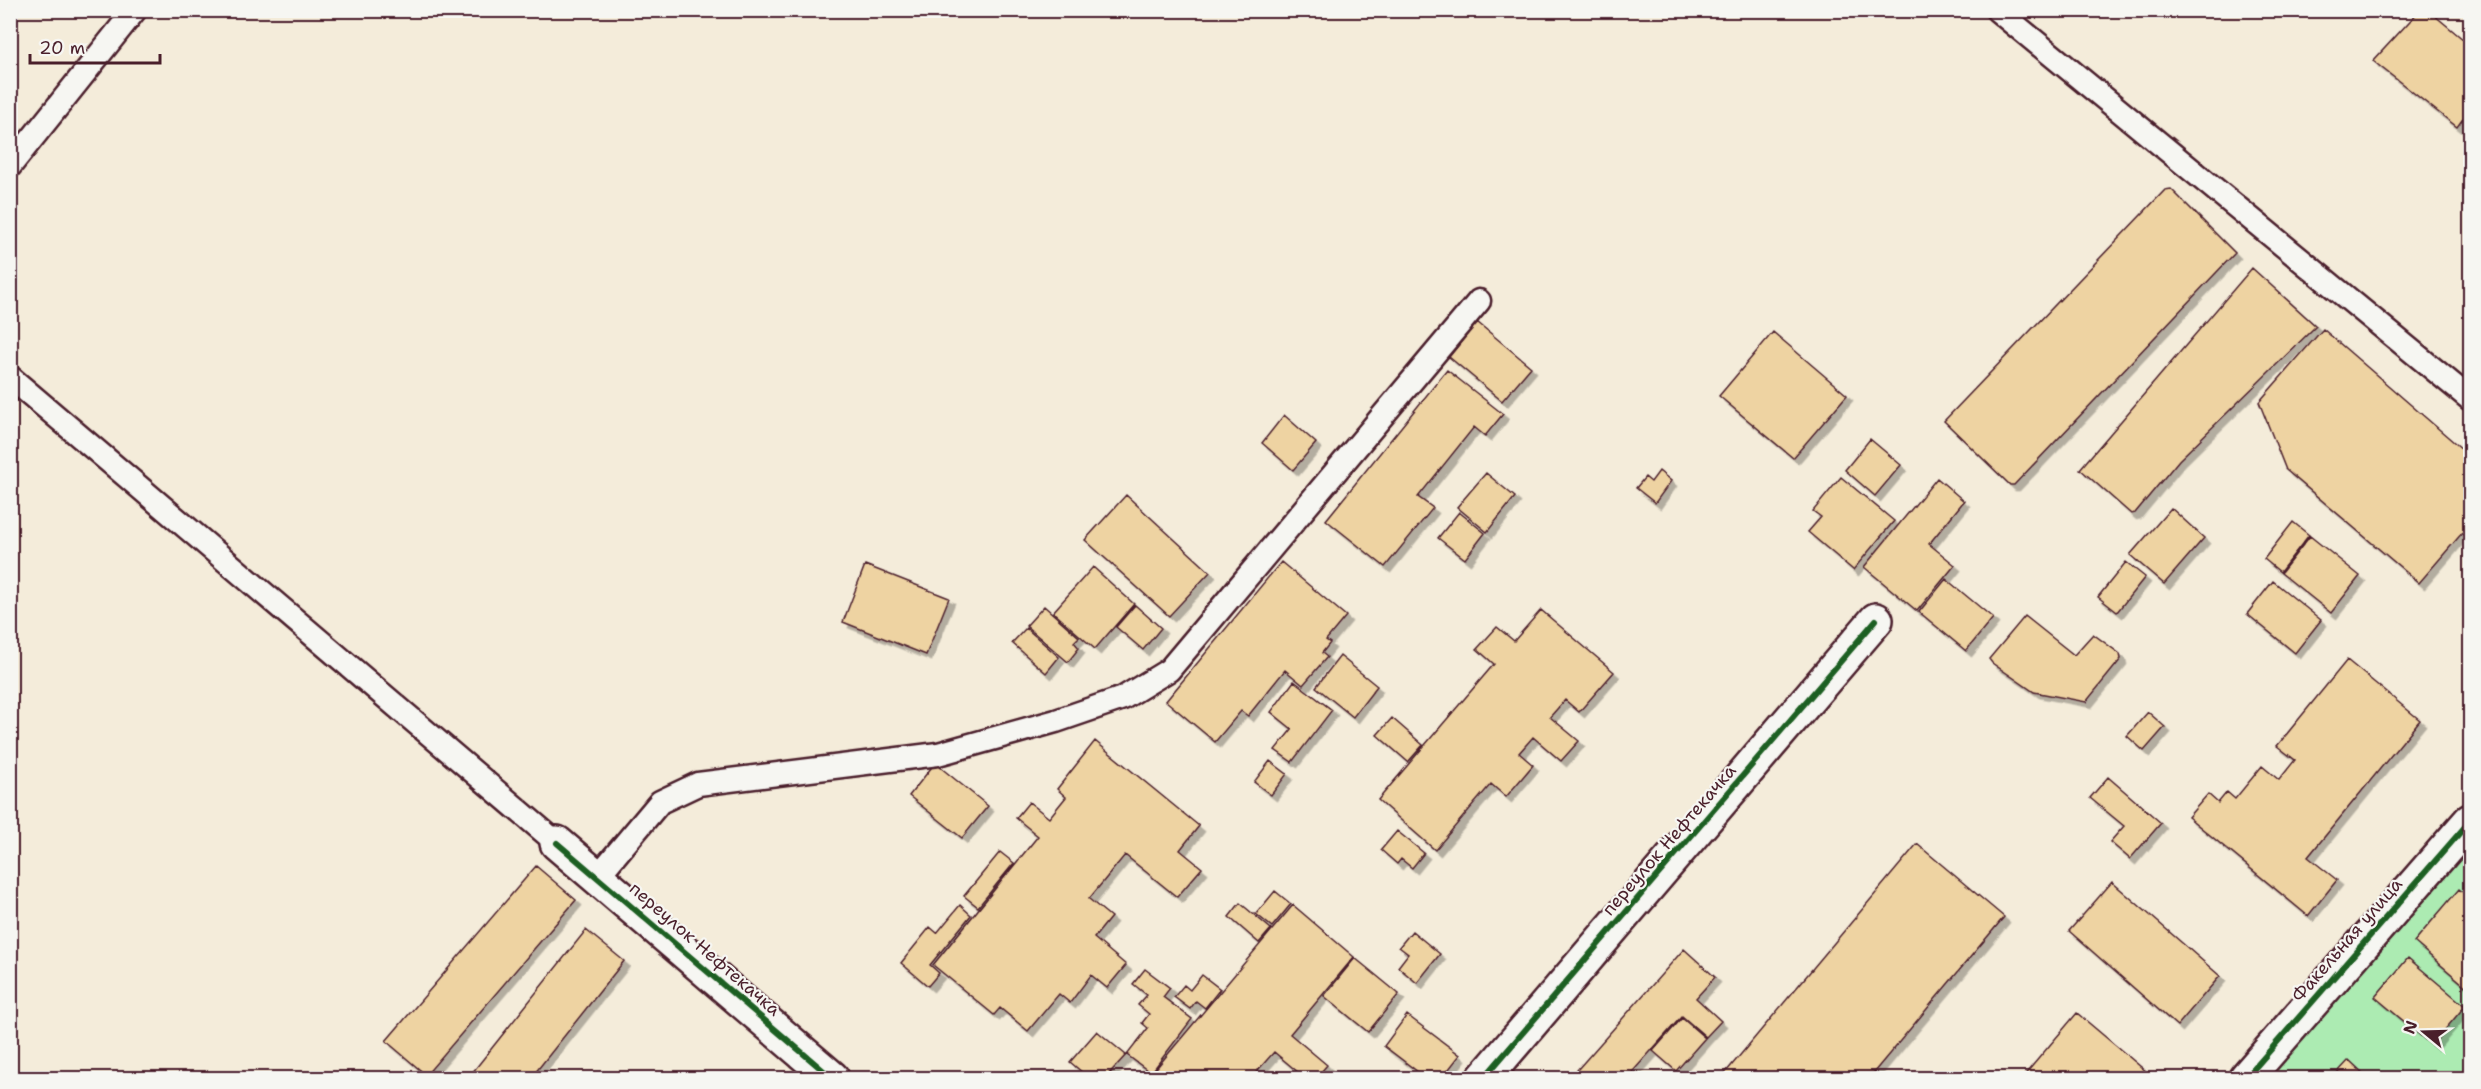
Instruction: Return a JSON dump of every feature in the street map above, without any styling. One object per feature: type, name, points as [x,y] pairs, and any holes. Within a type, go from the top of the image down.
[{"type":"street","name":"переулок Нефтекачка","points":[[1484,1078],[1876,620]]},
{"type":"street","name":"Факельная улица","points":[[2246,1078],[2470,821]]},
{"type":"street","name":"переулок Нефтекачка","points":[[557,843],[832,1078]]},
{"type":"lane","points":[[10,166],[135,10]]},
{"type":"lane","points":[[1997,10],[2470,399]]},
{"type":"lane","points":[[598,876],[660,802],[698,784],[938,754],[1056,721],[1123,698],[1169,670],[1479,302]]},
{"type":"lane","points":[[10,377],[557,843]]},
{"type":"green space","points":[[2470,827],[2470,1078],[2255,1078]]},
{"type":"building","points":[[2420,10],[2428,10],[2470,45],[2470,109],[2457,127],[2373,61]]},
{"type":"building","points":[[2171,189],[2235,253],[2014,485],[2010,485],[1944,421],[2165,190]]},
{"type":"building","points":[[2252,268],[2316,326],[2179,460],[2135,513],[2131,514],[2080,469]]},
{"type":"building","points":[[1477,322],[1531,367],[1502,401],[1449,357]]},
{"type":"building","points":[[2323,329],[2470,456],[2470,524],[2419,583],[2286,470],[2259,402]]},
{"type":"building","points":[[1773,332],[1847,395],[1793,458],[1719,396]]},
{"type":"building","points":[[1447,370],[1503,414],[1485,436],[1474,427],[1418,497],[1433,508],[1385,567],[1326,520]]},
{"type":"building","points":[[1284,415],[1316,443],[1293,470],[1262,443]]},
{"type":"building","points":[[1870,439],[1901,465],[1875,496],[1845,470]]},
{"type":"building","points":[[1659,471],[1671,481],[1655,503],[1636,488],[1645,477],[1651,482]]},
{"type":"building","points":[[1486,473],[1515,497],[1487,532],[1457,507]]},
{"type":"building","points":[[1841,477],[1894,521],[1853,570],[1808,532],[1821,517],[1813,511]]},
{"type":"building","points":[[1937,478],[1964,501],[1929,544],[1955,565],[1917,611],[1864,567]]},
{"type":"building","points":[[1126,495],[1210,572],[1169,616],[1085,540]]},
{"type":"building","points":[[2171,508],[2204,538],[2164,584],[2130,555]]},
{"type":"building","points":[[1459,512],[1485,533],[1465,559],[1438,538]]},
{"type":"building","points":[[2293,522],[2309,535],[2280,572],[2264,559]]},
{"type":"building","points":[[2310,536],[2360,576],[2331,613],[2281,573]]},
{"type":"building","points":[[1281,562],[1346,616],[1326,640],[1330,643],[1322,653],[1327,657],[1303,685],[1285,670],[1248,716],[1241,711],[1215,742],[1166,701]]},
{"type":"building","points":[[2126,562],[2145,577],[2117,612],[2098,597]]},
{"type":"building","points":[[865,565],[949,598],[926,655],[843,622]]},
{"type":"building","points":[[1093,567],[1134,604],[1095,649],[1053,612]]},
{"type":"building","points":[[1946,579],[1993,618],[1966,651],[1919,612]]},
{"type":"building","points":[[2273,581],[2321,620],[2295,653],[2247,614]]},
{"type":"building","points":[[1135,605],[1161,628],[1143,650],[1116,627]]},
{"type":"building","points":[[1044,606],[1079,637],[1074,642],[1079,648],[1068,662],[1026,626]]},
{"type":"building","points":[[1541,610],[1614,672],[1579,712],[1565,700],[1550,717],[1579,741],[1561,761],[1533,737],[1519,753],[1533,765],[1506,797],[1491,784],[1435,850],[1378,800],[1494,664],[1477,649],[1497,627],[1514,641]]},
{"type":"building","points":[[2025,616],[2074,655],[2093,634],[2120,654],[2121,659],[2086,702],[2034,692],[1989,659]]},
{"type":"building","points":[[1026,628],[1059,657],[1046,673],[1012,643]]},
{"type":"building","points":[[1340,656],[1377,686],[1353,717],[1316,687]]},
{"type":"building","points":[[2347,660],[2420,720],[2308,857],[2337,880],[2308,916],[2188,817],[2208,794],[2218,803],[2227,792],[2235,799],[2262,766],[2279,780],[2295,760],[2277,746]]},
{"type":"building","points":[[1294,681],[1332,710],[1292,762],[1275,750],[1292,729],[1271,712]]},
{"type":"building","points":[[2148,712],[2165,727],[2144,751],[2127,736]]},
{"type":"building","points":[[1392,718],[1423,745],[1408,762],[1377,735]]},
{"type":"building","points":[[1095,741],[1199,826],[1180,850],[1202,868],[1177,897],[1125,855],[1089,899],[1111,917],[1094,938],[1126,965],[1107,988],[1091,975],[1070,1003],[1059,994],[1028,1031],[1000,1008],[994,1015],[933,965],[1038,836],[1016,818],[1029,802],[1049,818],[1066,797],[1057,789]]},
{"type":"building","points":[[1270,761],[1287,774],[1271,795],[1254,782]]},
{"type":"building","points":[[935,763],[988,806],[962,838],[909,796]]},
{"type":"building","points":[[2108,777],[2161,823],[2130,859],[2110,842],[2124,826],[2090,798]]},
{"type":"building","points":[[1397,831],[1424,853],[1412,868],[1401,859],[1397,864],[1381,850]]},
{"type":"building","points":[[1917,844],[2004,917],[1869,1078],[1721,1078]]},
{"type":"building","points":[[1000,852],[1014,863],[978,907],[964,896]]},
{"type":"building","points":[[536,866],[576,900],[426,1075],[386,1041]]},
{"type":"building","points":[[2112,882],[2220,976],[2177,1026],[2069,931]]},
{"type":"building","points":[[2459,889],[2470,898],[2470,990],[2414,942]]},
{"type":"building","points":[[1275,891],[1291,904],[1272,927],[1256,914]]},
{"type":"building","points":[[1240,903],[1271,929],[1259,943],[1229,917]]},
{"type":"building","points":[[960,905],[971,915],[930,965],[939,973],[928,986],[901,963],[930,927],[937,933]]},
{"type":"building","points":[[1293,905],[1354,957],[1290,1034],[1327,1065],[1316,1078],[1305,1078],[1274,1052],[1251,1078],[1148,1078]]},
{"type":"building","points":[[586,930],[624,961],[531,1078],[468,1078]]},
{"type":"building","points":[[1412,931],[1440,954],[1417,983],[1398,967],[1408,954],[1399,947]]},
{"type":"building","points":[[1684,949],[1715,977],[1696,998],[1721,1021],[1706,1037],[1682,1016],[1627,1078],[1621,1078],[1615,1073],[1611,1078],[1570,1078]]},
{"type":"building","points":[[1355,958],[1399,994],[1368,1032],[1324,996]]},
{"type":"building","points":[[2408,958],[2465,1006],[2432,1045],[2375,997]]},
{"type":"building","points":[[1145,969],[1170,988],[1163,997],[1192,1019],[1151,1073],[1127,1055],[1148,1028],[1142,1023],[1149,1014],[1138,1005],[1147,995],[1133,984]]},
{"type":"building","points":[[1202,975],[1220,989],[1205,1008],[1196,1001],[1190,1009],[1174,997],[1184,985],[1190,990]]},
{"type":"building","points":[[2077,1013],[2154,1078],[2022,1078]]},
{"type":"building","points":[[1407,1015],[1460,1055],[1442,1078],[1426,1078],[1384,1046]]},
{"type":"building","points":[[1682,1018],[1705,1038],[1676,1071],[1653,1051]]},
{"type":"building","points":[[1097,1031],[1126,1055],[1105,1078],[1089,1078],[1070,1062]]},
{"type":"building","points":[[2349,1060],[2368,1078],[2342,1078],[2336,1074]]},
{"type":"building","points":[[1111,1073],[1118,1078],[1107,1078]]},
{"type":"cycle path","points":[[1484,1078],[1876,620]]},
{"type":"cycle path","points":[[2246,1078],[2470,821]]},
{"type":"cycle path","points":[[557,843],[832,1078]]}]
